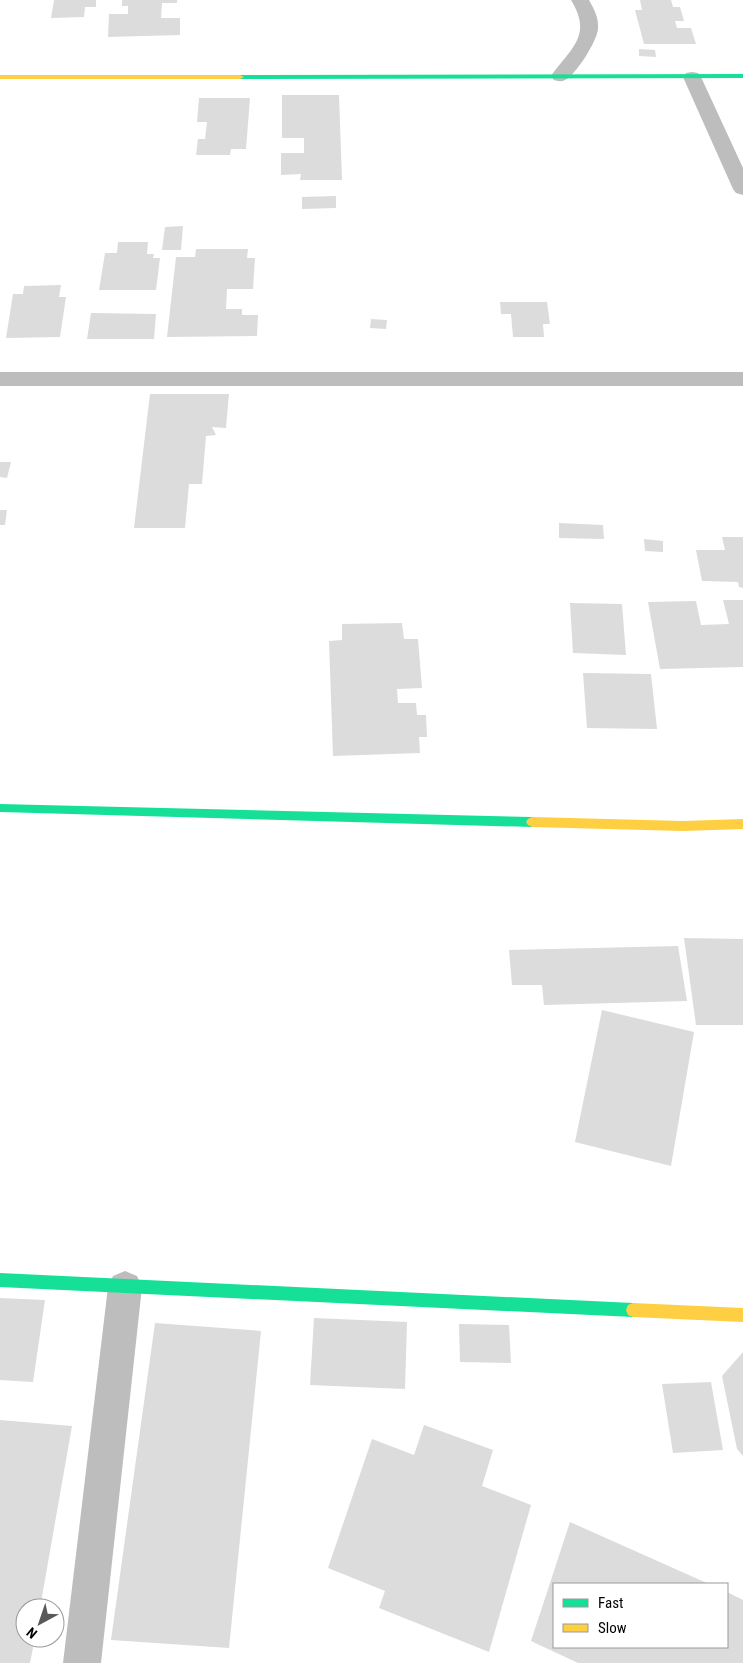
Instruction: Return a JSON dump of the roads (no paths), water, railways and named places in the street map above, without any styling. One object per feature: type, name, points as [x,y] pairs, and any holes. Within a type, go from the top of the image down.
[{"type":"street","points":[[560,76],[590,36],[591,22],[580,0]]},
{"type":"street","points":[[0,77],[743,76]]},
{"type":"street","points":[[692,77],[743,190]]},
{"type":"street","points":[[0,378],[743,379]]},
{"type":"street","points":[[0,808],[683,826],[743,824]]},
{"type":"street","points":[[0,1280],[743,1315]]},
{"type":"street","points":[[82,1663],[125,1287]]}]
